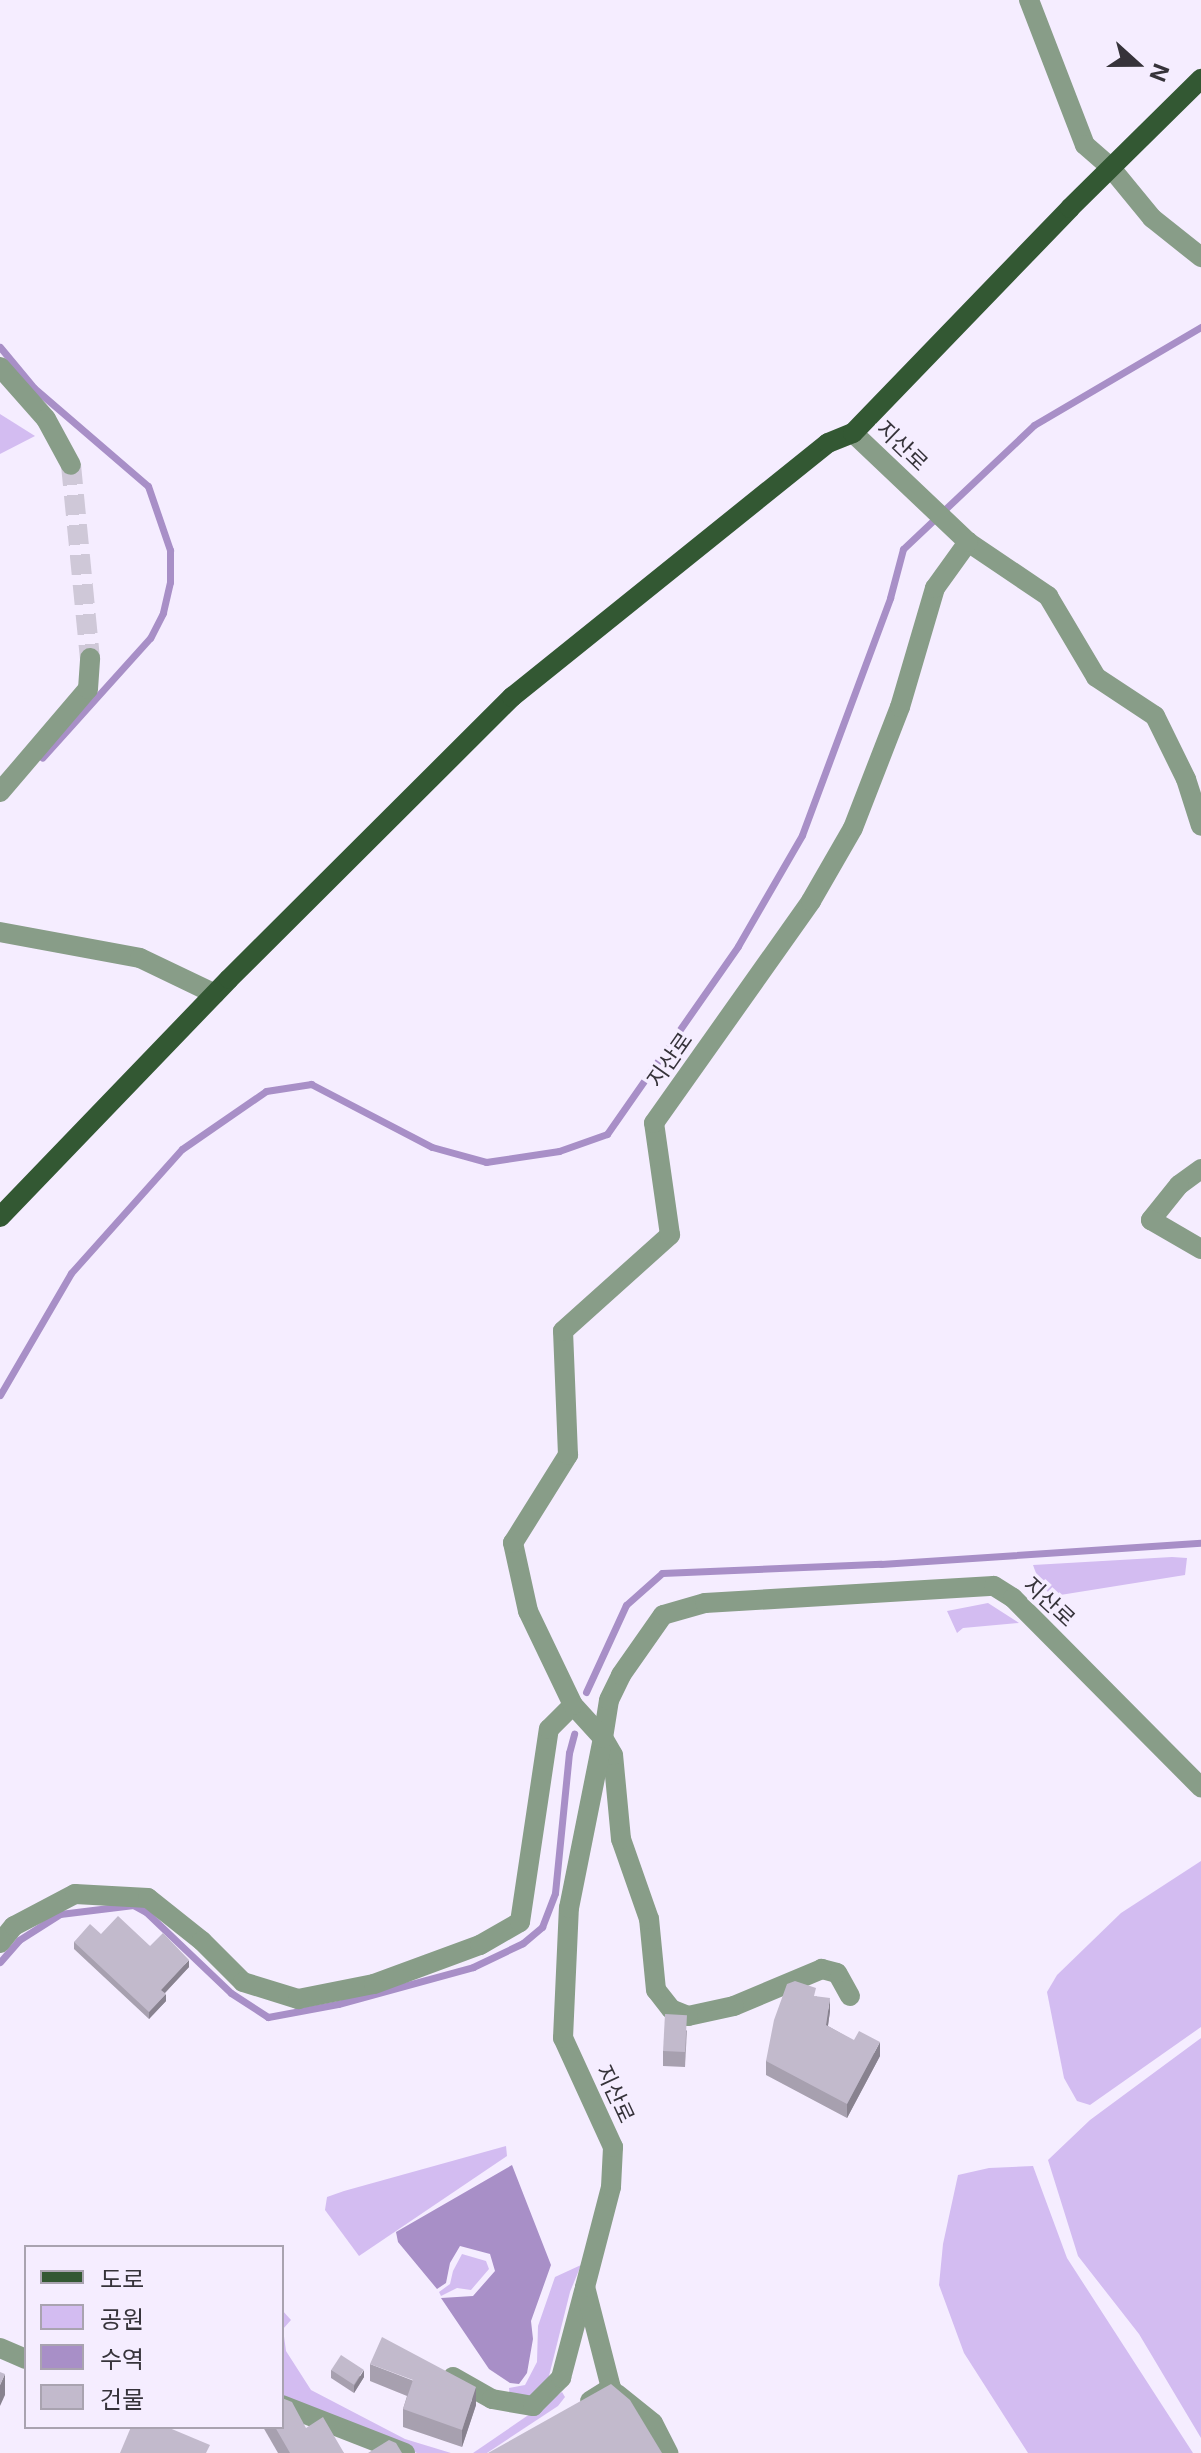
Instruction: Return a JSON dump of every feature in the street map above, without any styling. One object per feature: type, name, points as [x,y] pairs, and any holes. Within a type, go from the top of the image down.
[{"type":"main road","name":"지산로","points":[[0,1217],[215,994],[512,697],[828,443],[853,433],[1201,79]]},
{"type":"street","points":[[1029,0],[1085,145],[1111,168],[1152,218],[1201,257]]},
{"type":"street","points":[[0,367],[46,419],[71,465]]},
{"type":"street","name":"지산로","points":[[850,1996],[837,1973],[822,1969],[734,2006],[688,2016],[671,2009],[656,1990],[649,1919],[621,1839],[613,1755],[603,1738],[573,1705],[528,1611],[513,1543],[568,1455],[563,1331],[670,1235],[654,1123],[811,901],[853,828],[900,707],[935,588],[968,542],[853,433]]},
{"type":"street","points":[[968,542],[1048,596],[1096,677],[1155,716],[1186,779],[1201,826]]},
{"type":"street","points":[[0,792],[88,689],[90,658]]},
{"type":"street","points":[[0,932],[140,958],[215,994]]},
{"type":"street","points":[[1201,1169],[1179,1185],[1151,1220],[1201,1249]]},
{"type":"street","name":"지산로","points":[[611,2388],[585,2287],[611,2187],[613,2147],[563,2038],[569,1908],[609,1700],[621,1675],[663,1615],[705,1603],[994,1586],[1013,1598],[1201,1787]]},
{"type":"street","points":[[0,1943],[14,1926],[75,1894],[148,1898],[202,1941],[243,1982],[298,1999],[374,1984],[480,1945],[520,1922],[549,1729],[573,1705]]},
{"type":"street","points":[[436,2368],[492,2399],[533,2406],[561,2378],[585,2287]]},
{"type":"street","points":[[0,2348],[24,2358]]},
{"type":"street","points":[[569,2413],[611,2388],[653,2423],[668,2453]]},
{"type":"street","points":[[284,2406],[405,2453]]},
{"type":"green space","points":[[0,414],[35,436],[0,454]]},
{"type":"green space","points":[[1187,1558],[1185,1575],[1054,1596],[1041,1587],[1033,1565]]},
{"type":"green space","points":[[988,1603],[1019,1623],[963,1628],[957,1633],[947,1611]]},
{"type":"green space","points":[[1201,1861],[1201,2027],[1090,2105],[1077,2101],[1064,2078],[1047,1992],[1057,1975],[1121,1913]]},
{"type":"green space","points":[[1201,2038],[1201,2438],[1139,2334],[1078,2256],[1048,2160],[1090,2120]]},
{"type":"green space","points":[[506,2146],[507,2156],[359,2256],[325,2210],[327,2197]]},
{"type":"green space","points":[[1033,2166],[1067,2258],[1193,2453],[1028,2453],[964,2353],[939,2285],[943,2244],[958,2175],[989,2168]]},
{"type":"green space","points":[[462,2254],[486,2261],[489,2269],[471,2290],[457,2288],[441,2296],[439,2292],[450,2284]]},
{"type":"green space","points":[[581,2265],[570,2292],[547,2384],[529,2401],[510,2397],[509,2388],[525,2385],[537,2362],[538,2326],[555,2277]]},
{"type":"green space","points":[[284,2312],[291,2320],[284,2328]]},
{"type":"green space","points":[[284,2336],[286,2351],[311,2390],[405,2439],[451,2453],[417,2453],[284,2400]]},
{"type":"green space","points":[[562,2392],[565,2397],[558,2406],[487,2453],[473,2453]]},
{"type":"water","points":[[512,2165],[551,2265],[531,2321],[533,2339],[527,2373],[519,2384],[510,2383],[489,2369],[441,2298],[473,2296],[495,2271],[490,2254],[460,2246],[450,2263],[446,2283],[437,2289],[398,2242],[396,2232]]},
{"type":"building","points":[[118,1916],[150,1946],[163,1933],[189,1960],[161,1990],[166,1994],[149,2012],[74,1942],[90,1924],[101,1934]]},
{"type":"building","points":[[795,1981],[816,1988],[814,1996],[830,1998],[826,2025],[854,2040],[859,2031],[880,2042],[847,2104],[766,2061],[774,2020],[787,1984]]},
{"type":"building","points":[[665,2014],[687,2015],[685,2052],[663,2051]]},
{"type":"building","points":[[382,2337],[476,2387],[462,2430],[403,2409],[413,2380],[370,2364]]},
{"type":"building","points":[[341,2355],[364,2370],[354,2385],[331,2370]]},
{"type":"building","points":[[611,2384],[630,2400],[662,2453],[488,2453]]},
{"type":"building","points":[[284,2399],[292,2402],[306,2428],[323,2417],[344,2453],[290,2453],[276,2429],[284,2429]]},
{"type":"building","points":[[130,2429],[172,2429],[210,2445],[206,2453],[120,2453]]},
{"type":"building","points":[[389,2440],[396,2443],[402,2453],[368,2453]]},
{"type":"waterway","points":[[0,1395],[71,1273],[182,1149],[266,1091],[311,1084],[432,1147],[486,1162],[559,1151],[607,1134],[738,946],[802,835],[890,598],[903,549],[1034,425],[1201,327]]},
{"type":"waterway","points":[[0,347],[34,388],[148,486],[170,550],[170,582],[163,613],[150,638],[42,758]]},
{"type":"waterway","points":[[586,1692],[626,1605],[662,1573],[881,1564],[1201,1543]]},
{"type":"waterway","points":[[0,1962],[19,1940],[60,1914],[133,1905],[146,1912],[231,1993],[268,2017],[338,2004],[473,1967],[523,1943],[542,1927],[555,1893],[569,1753],[574,1734]]},
{"type":"tunnel","points":[[71,465],[90,658]]}]
